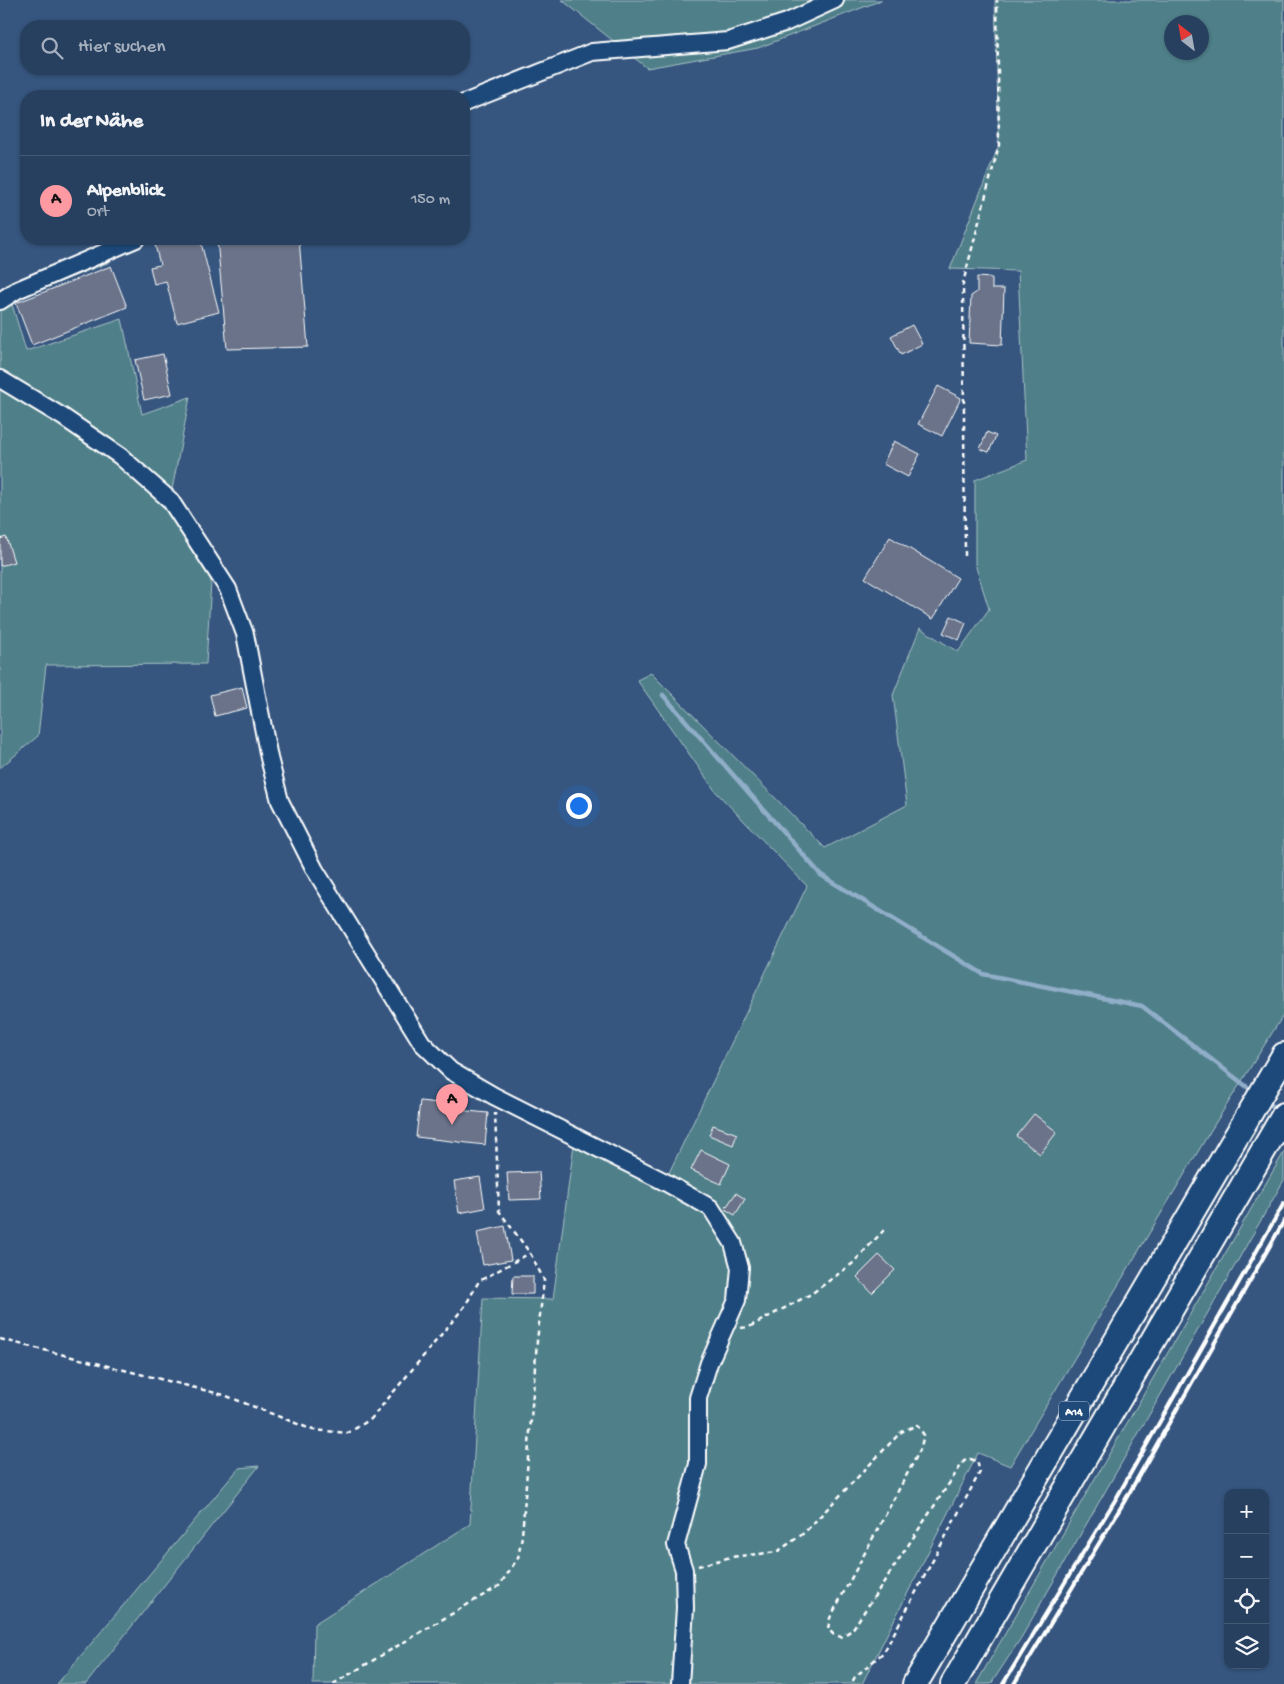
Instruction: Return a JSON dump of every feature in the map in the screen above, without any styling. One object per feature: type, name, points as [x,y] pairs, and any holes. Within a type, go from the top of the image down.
[{"type":"highway","name":"A14","points":[[915,1684],[1284,1055]]},
{"type":"highway","name":"A14","points":[[953,1684],[1284,1114]]},
{"type":"street","points":[[470,101],[592,52],[728,41],[787,22],[835,0]]},
{"type":"street","points":[[0,301],[17,290],[122,245]]},
{"type":"street","points":[[0,378],[63,417],[120,456],[170,500],[228,589],[244,634],[269,758],[280,800],[314,870],[422,1043],[451,1071],[494,1096],[665,1182],[711,1208],[733,1243],[740,1268],[737,1300],[709,1363],[698,1398],[698,1464],[676,1545],[684,1570],[685,1608],[680,1684]]},
{"type":"path","points":[[966,556],[964,283],[999,145],[997,0]]},
{"type":"path","points":[[333,1684],[500,1586],[518,1558],[522,1536],[537,1341],[544,1280],[530,1253],[499,1211],[494,1096]]},
{"type":"path","points":[[725,1330],[749,1327],[811,1294],[852,1264],[884,1230]]},
{"type":"path","points":[[0,1339],[224,1394],[313,1430],[348,1433],[372,1419],[465,1306],[480,1281],[530,1253]]},
{"type":"path","points":[[684,1570],[731,1557],[777,1552],[804,1533],[900,1432],[917,1426],[924,1435],[920,1450],[830,1618],[828,1628],[834,1634],[841,1637],[852,1630],[964,1461],[970,1459],[977,1462],[980,1472],[884,1652],[856,1677],[851,1684]]},
{"type":"green space","points":[[562,0],[882,0],[758,48],[647,68]]},
{"type":"green space","points":[[995,0],[1284,0],[1284,1014],[1211,1130],[1010,1466],[978,1453],[862,1684],[313,1684],[314,1624],[470,1524],[483,1298],[553,1299],[575,1137],[665,1181],[807,886],[716,792],[637,680],[651,673],[825,848],[907,805],[893,695],[920,628],[958,652],[989,609],[975,564],[975,480],[1027,460],[1018,271],[950,269],[999,145]]},
{"type":"green space","points":[[113,249],[110,262],[11,301],[26,351],[122,319],[142,414],[190,397],[170,500],[212,565],[206,664],[46,665],[38,736],[0,768],[0,301]]},
{"type":"green space","points":[[1284,1152],[1284,1180],[1021,1638],[991,1684],[976,1684]]},
{"type":"green space","points":[[259,1466],[86,1684],[57,1684],[239,1468]]},
{"type":"building","points":[[155,245],[202,245],[219,312],[177,323],[166,281],[154,284],[150,267],[160,265]]},
{"type":"building","points":[[218,245],[300,245],[308,347],[227,349]]},
{"type":"building","points":[[111,266],[127,307],[32,345],[16,303]]},
{"type":"building","points":[[977,277],[992,278],[992,289],[1004,289],[1002,345],[969,343],[971,296],[977,292]]},
{"type":"building","points":[[912,325],[922,344],[901,355],[891,336]]},
{"type":"building","points":[[163,354],[172,394],[144,400],[135,360]]},
{"type":"building","points":[[938,386],[961,398],[942,436],[918,424]]},
{"type":"building","points":[[987,432],[996,436],[989,452],[980,449]]},
{"type":"building","points":[[894,441],[920,454],[908,477],[883,464]]},
{"type":"building","points":[[6,537],[14,562],[0,566],[0,539]]},
{"type":"building","points":[[890,537],[958,578],[933,619],[865,578]]},
{"type":"building","points":[[951,616],[966,623],[959,640],[943,633]]},
{"type":"building","points":[[242,687],[247,708],[215,716],[210,695]]},
{"type":"building","points":[[420,1101],[447,1104],[447,1109],[488,1113],[485,1145],[416,1137]]},
{"type":"building","points":[[1034,1114],[1057,1132],[1040,1154],[1016,1136]]},
{"type":"building","points":[[713,1125],[737,1134],[733,1145],[709,1135]]},
{"type":"building","points":[[701,1150],[730,1164],[721,1184],[691,1170]]},
{"type":"building","points":[[539,1172],[541,1199],[509,1200],[507,1173]]},
{"type":"building","points":[[480,1177],[485,1208],[459,1213],[454,1181]]},
{"type":"building","points":[[736,1193],[745,1199],[735,1215],[725,1209]]},
{"type":"building","points":[[505,1226],[511,1260],[483,1265],[477,1232]]},
{"type":"building","points":[[879,1255],[895,1270],[872,1293],[857,1277]]},
{"type":"building","points":[[513,1276],[533,1276],[533,1294],[512,1294]]},
{"type":"waterway","points":[[663,695],[821,875],[983,974],[1142,1006],[1255,1093]]},
{"type":"waterway","points":[[1265,1100],[1279,1111]]},
{"type":"railway","points":[[1003,1684],[1117,1497],[1284,1203]]},
{"type":"railway","points":[[1014,1684],[1124,1502],[1284,1221]]},
{"type":"place","name":"Alpenblick","points":[[452,1125]]}]
